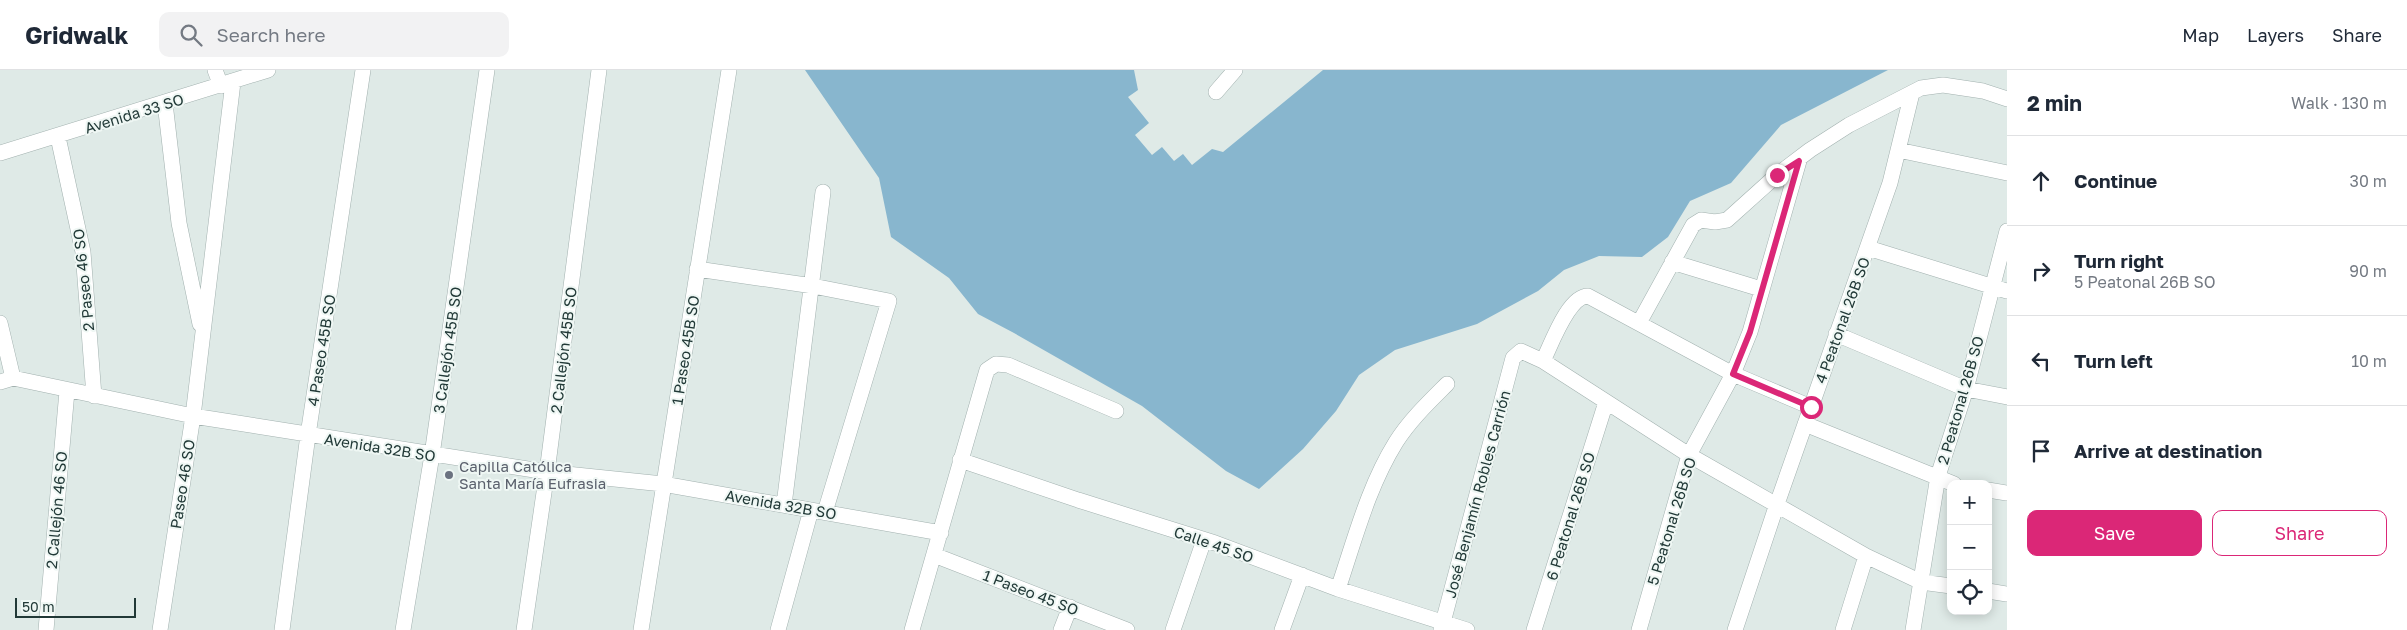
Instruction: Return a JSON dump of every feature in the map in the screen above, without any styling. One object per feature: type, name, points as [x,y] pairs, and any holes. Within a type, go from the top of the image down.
[{"type":"street","points":[[215,70],[227,84]]},
{"type":"street","name":"Avenida 33 SO","points":[[0,153],[268,70]]},
{"type":"street","name":"4 Paseo 45B SO","points":[[282,630],[308,436],[363,70]]},
{"type":"street","name":"3 Callejón 45B SO","points":[[403,630],[432,455],[487,70]]},
{"type":"street","name":"2 Callejón 45B SO","points":[[524,630],[547,472],[599,70]]},
{"type":"street","name":"1 Paseo 45B SO","points":[[641,630],[729,70]]},
{"type":"street","points":[[1216,92],[1234,70]]},
{"type":"street","name":"Paseo 46 SO","points":[[160,630],[193,416],[227,84]]},
{"type":"street","points":[[1639,323],[1693,225],[1701,220],[1715,222],[1727,220],[1777,175],[1799,161],[1810,150],[1849,125],[1921,88],[1943,85],[1983,91],[2007,100]]},
{"type":"street","name":"4 Peatonal 26B SO","points":[[1735,630],[1776,504],[1890,183],[1912,93]]},
{"type":"street","name":"Paseo 46 SO","points":[[165,103],[179,223],[202,338]]},
{"type":"street","name":"2 Paseo 46 SO","points":[[58,136],[83,252],[94,396]]},
{"type":"street","points":[[1898,150],[2007,173]]},
{"type":"street","name":"5 Peatonal 26B SO","points":[[1639,630],[1689,456],[1733,374],[1750,332],[1761,289],[1774,255],[1799,161]]},
{"type":"street","points":[[784,505],[813,286],[823,192]]},
{"type":"street","name":"2 Peatonal 26B SO","points":[[1912,630],[1938,476],[1966,389],[2007,231]]},
{"type":"street","points":[[1868,248],[2007,291]]},
{"type":"street","points":[[1672,262],[1761,289]]},
{"type":"street","points":[[697,270],[813,286],[889,301],[778,630]]},
{"type":"street","points":[[1811,407],[1733,374],[1588,296],[1580,297],[1570,308],[1543,361],[1689,456],[1866,556],[1921,582],[1947,585]]},
{"type":"street","points":[[0,323],[7,380]]},
{"type":"street","points":[[1836,334],[1966,389],[2007,396]]},
{"type":"street","name":"José Benjamín Robles Carrión","points":[[1443,626],[1513,358],[1522,351],[1543,361]]},
{"type":"street","points":[[912,630],[941,533],[984,374],[992,366],[1002,363],[1116,411]]},
{"type":"street","name":"Avenida 32B SO","points":[[7,380],[308,436],[547,472],[663,484],[941,533]]},
{"type":"street","points":[[1338,589],[1371,492],[1386,461],[1410,422],[1447,384]]},
{"type":"street","name":"2 Callejón 46 SO","points":[[46,630],[67,391]]},
{"type":"street","name":"6 Peatonal 26B SO","points":[[1534,630],[1606,402]]},
{"type":"street","points":[[1805,424],[1947,480]]},
{"type":"street","name":"Calle 45 SO","points":[[960,460],[1204,540],[1443,626],[1467,630]]},
{"type":"street","points":[[1992,491],[2007,493]]},
{"type":"street","points":[[1173,630],[1204,540]]},
{"type":"street","name":"1 Paseo 45 SO","points":[[934,555],[1127,630]]},
{"type":"street","points":[[1843,630],[1866,556]]},
{"type":"street","points":[[1282,630],[1302,575]]},
{"type":"street","points":[[1992,592],[2007,594]]},
{"type":"street","points":[[1061,630],[1070,607]]},
{"type":"water","points":[[805,70],[1134,70],[1138,90],[1128,97],[1149,123],[1135,135],[1152,155],[1162,147],[1174,161],[1183,154],[1192,165],[1212,149],[1223,152],[1323,70],[1888,70],[1781,125],[1731,183],[1690,201],[1668,237],[1642,257],[1599,256],[1564,270],[1538,291],[1477,324],[1395,350],[1359,375],[1336,411],[1303,449],[1259,489],[1226,471],[1142,406],[978,314],[949,278],[891,237],[879,178]]},
{"type":"place","name":"Capilla Católica Santa María Eufrasia","points":[[449,475]]},
{"type":"route","points":[[1777,175],[1799,161],[1774,255],[1761,289],[1750,332],[1733,374],[1811,407]]}]
